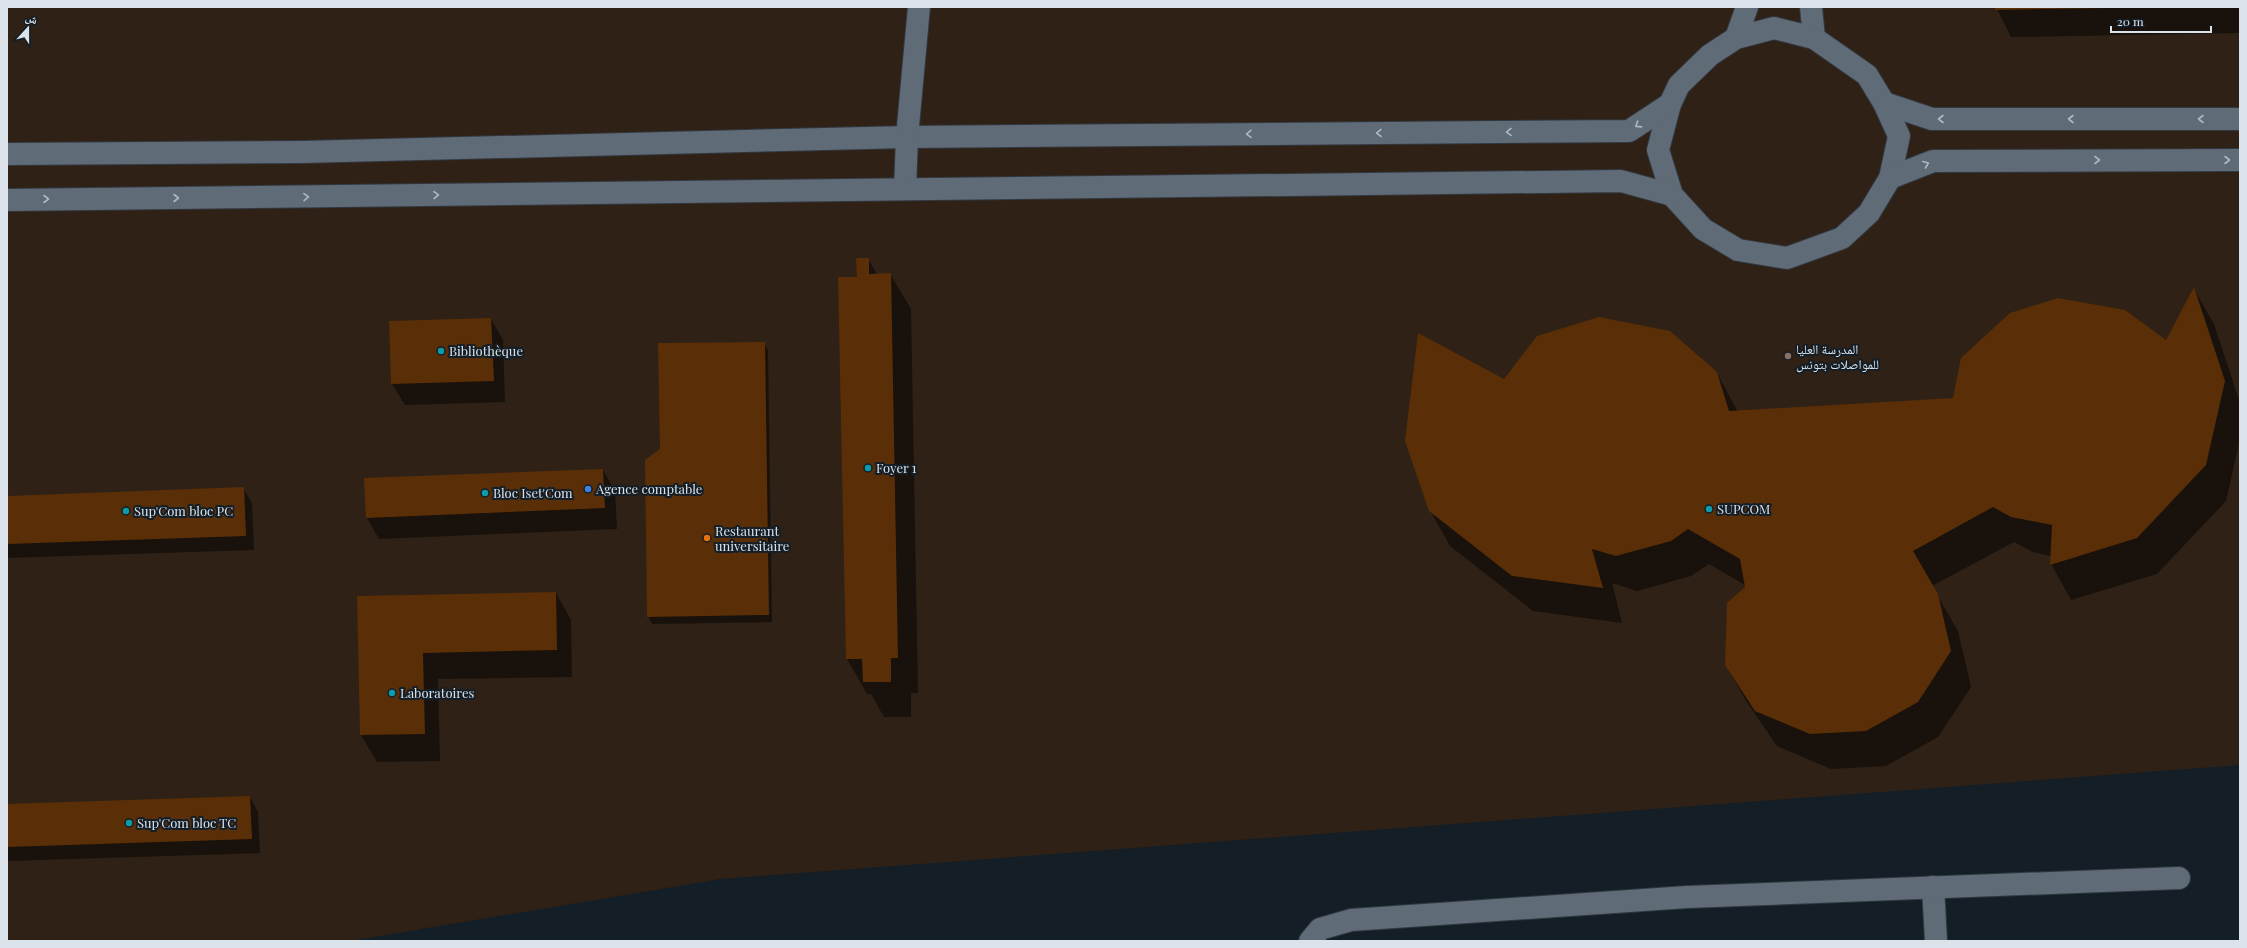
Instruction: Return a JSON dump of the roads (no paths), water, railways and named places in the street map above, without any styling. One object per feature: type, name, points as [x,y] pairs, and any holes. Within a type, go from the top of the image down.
[{"type":"street","points":[[905,189],[907,137],[919,7]]},
{"type":"street","points":[[1736,38],[1747,7]]},
{"type":"street","points":[[1811,7],[1814,38]]},
{"type":"street","points":[[1774,28],[1814,38],[1867,75],[1884,103],[1899,136],[1890,178],[1869,213],[1842,238],[1787,258],[1738,250],[1703,229],[1672,195],[1658,150],[1670,104],[1679,85],[1710,55],[1736,38],[1774,28]]},
{"type":"street","points":[[1884,103],[1932,120],[2240,118]]},
{"type":"street","points":[[7,154],[303,152],[907,137],[1629,131],[1670,104]]},
{"type":"street","points":[[1890,178],[1933,161],[2240,160]]},
{"type":"street","points":[[7,200],[1621,181],[1672,195]]},
{"type":"street","points":[[1310,941],[1320,930],[1351,920],[1687,897],[2179,878]]},
{"type":"street","points":[[1933,887],[1936,941]]},
{"type":"place","name":"Bibliothèque","points":[[441,351]]},
{"type":"place","name":"المدرسة العليا للمواصلات بتونس","points":[[1788,356]]},
{"type":"place","name":"Foyer 1","points":[[868,468]]},
{"type":"place","name":"Agence comptable","points":[[588,489]]},
{"type":"place","name":"Bloc Iset'Com","points":[[485,493]]},
{"type":"place","name":"SUPCOM","points":[[1709,509]]},
{"type":"place","name":"Sup'Com bloc PC","points":[[126,511]]},
{"type":"place","name":"Restaurant universitaire","points":[[707,538]]},
{"type":"place","name":"Laboratoires","points":[[392,693]]},
{"type":"place","name":"Sup'Com bloc TC","points":[[129,823]]}]
